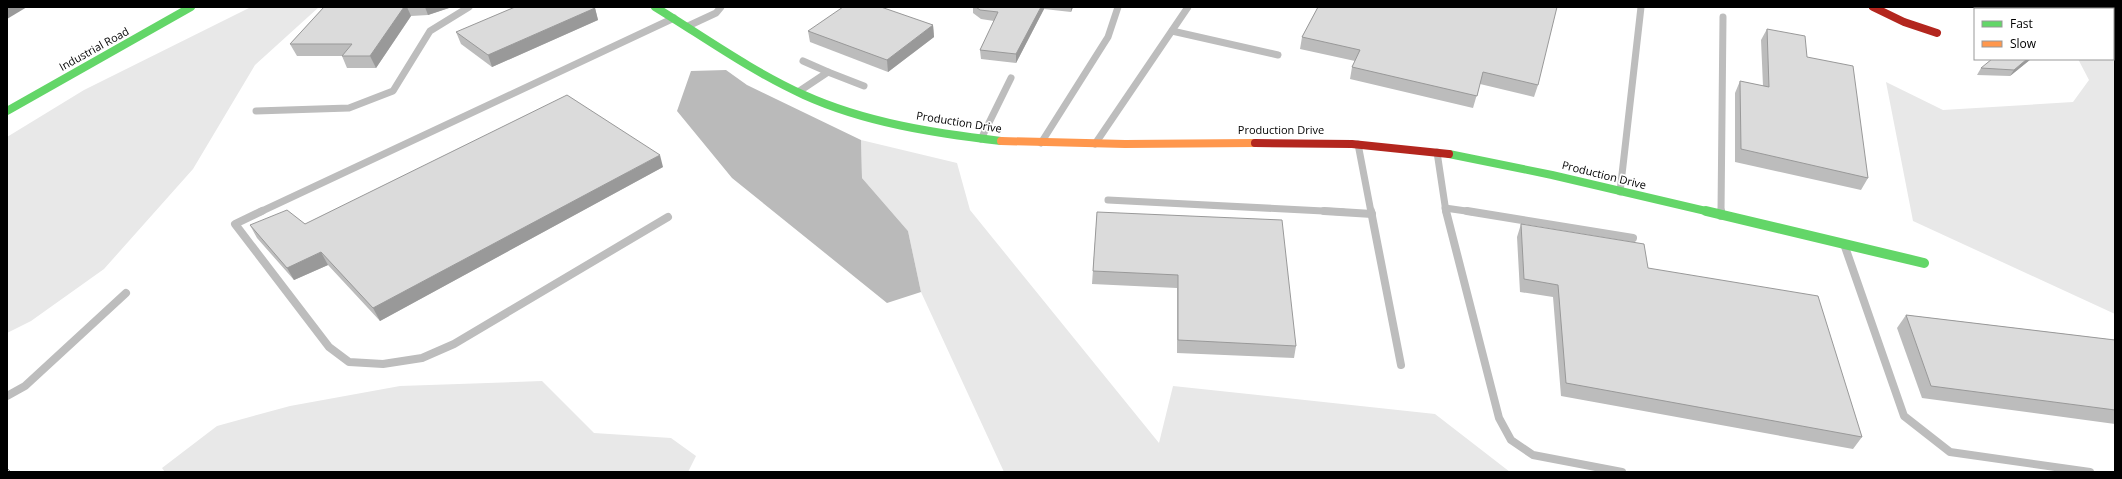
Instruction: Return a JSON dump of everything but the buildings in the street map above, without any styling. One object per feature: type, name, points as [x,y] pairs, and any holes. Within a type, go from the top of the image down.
[{"type":"street","name":"Industrial Road","points":[[10,108],[191,7]]},
{"type":"street","name":"Production Drive","points":[[655,7],[779,83],[798,92],[833,107],[864,117],[940,134],[981,139],[1041,143],[1095,144],[1249,142],[1358,144],[1437,152],[1545,173],[1924,263]]},
{"type":"street","points":[[1873,7],[1904,22],[1937,33]]},
{"type":"lane","points":[[256,111],[348,108],[393,91],[430,31],[469,7]]},
{"type":"lane","points":[[688,26],[716,14],[721,7]]},
{"type":"lane","points":[[1041,143],[1108,37],[1118,7]]},
{"type":"lane","points":[[1095,144],[1188,7]]},
{"type":"lane","points":[[1620,192],[1641,7]]},
{"type":"lane","points":[[1721,216],[1723,17]]},
{"type":"lane","points":[[668,217],[454,344],[422,358],[383,364],[349,362],[329,347],[235,224],[674,18]]},
{"type":"lane","points":[[1172,31],[1278,55]]},
{"type":"lane","points":[[802,61],[864,86]]},
{"type":"lane","points":[[798,92],[828,72]]},
{"type":"lane","points":[[981,139],[1011,78]]},
{"type":"lane","points":[[1358,144],[1402,365]]},
{"type":"lane","points":[[1437,152],[1445,208],[1498,418],[1511,440],[1533,455],[1622,472]]},
{"type":"lane","points":[[1108,200],[1372,214]]},
{"type":"lane","points":[[1445,208],[1633,238]]},
{"type":"lane","points":[[1844,244],[1904,416],[1950,452],[2090,472]]},
{"type":"lane","points":[[7,396],[25,386],[126,293]]},
{"type":"shaded area","points":[[251,7],[319,7],[255,65],[193,169],[104,269],[31,321],[7,333],[7,137],[84,90]]},
{"type":"shaded area","points":[[2115,7],[2115,314],[1913,221],[1886,82],[1943,110],[2073,102],[2089,80],[2079,60],[2114,60],[2114,8],[2050,8]]},
{"type":"shaded area","points":[[726,70],[747,85],[861,140],[862,178],[908,231],[921,292],[887,303],[732,178],[677,111],[691,71]]},
{"type":"shaded area","points":[[861,140],[957,163],[970,210],[1159,443],[1173,386],[1435,414],[1510,472],[1004,472],[921,292],[908,231],[862,178]]},
{"type":"shaded area","points":[[542,381],[594,433],[671,438],[696,456],[688,472],[165,472],[162,468],[217,426],[290,406],[400,386]]},
{"type":"traffic: fast","points":[[7,111],[191,7]]},
{"type":"traffic: fast","points":[[655,7],[732,56],[779,83],[832,106],[887,122],[944,133],[1001,141]]},
{"type":"traffic: fast","points":[[1449,154],[1552,175],[1924,263]]},
{"type":"traffic: slow","points":[[1001,141],[1125,144],[1255,143]]},
{"type":"traffic: jam","points":[[1873,7],[1904,22],[1937,33]]},
{"type":"traffic: jam","points":[[1255,143],[1352,144],[1449,154]]}]
